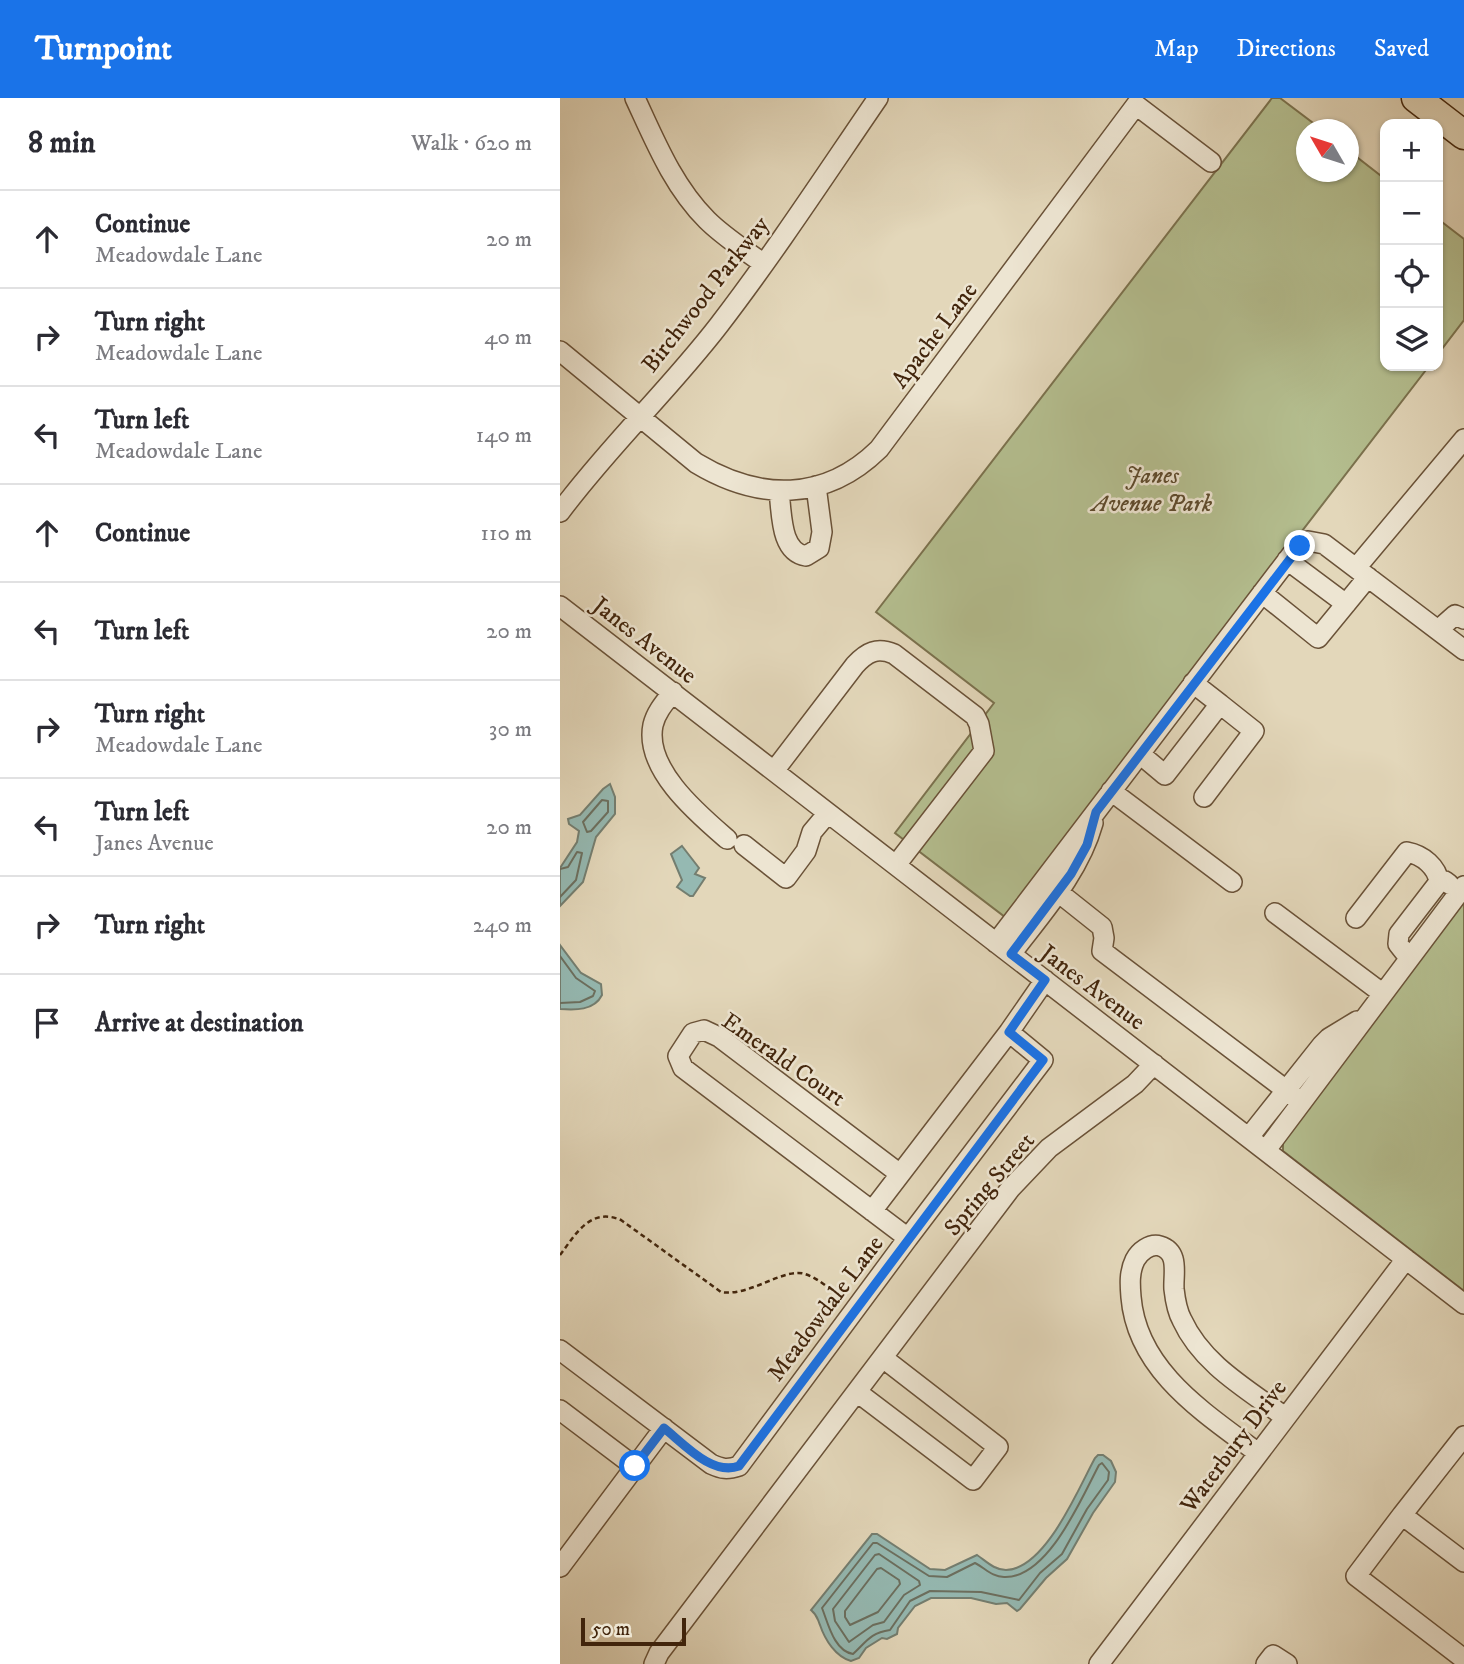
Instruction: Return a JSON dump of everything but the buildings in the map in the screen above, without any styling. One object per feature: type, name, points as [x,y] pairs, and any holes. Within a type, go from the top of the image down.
[{"type":"highway","points":[[1416,98],[1464,135]]},
{"type":"street","points":[[635,98],[668,168],[692,204],[724,235],[764,264]]},
{"type":"street","name":"Birchwood Parkway","points":[[560,512],[718,326],[878,98]]},
{"type":"street","name":"Apache Lane","points":[[560,351],[696,463],[714,474],[742,485],[785,493],[816,486],[853,471],[879,449],[1136,105],[1211,162]]},
{"type":"street","points":[[1262,593],[1318,638],[1346,604],[1362,572],[1464,439]]},
{"type":"street","points":[[779,492],[789,546],[798,555],[806,556],[819,548],[822,532],[816,486]]},
{"type":"street","points":[[1003,948],[1111,791],[1300,546],[1308,541],[1324,544],[1464,650]]},
{"type":"street","points":[[1287,560],[1346,604]]},
{"type":"street","name":"Janes Avenue","points":[[560,606],[1463,1301]]},
{"type":"street","points":[[1438,630],[1455,615],[1464,619]]},
{"type":"street","points":[[774,771],[855,664],[865,654],[876,650],[894,654],[968,710],[979,724],[984,751],[895,865]]},
{"type":"street","points":[[1194,683],[1254,731],[1204,797]]},
{"type":"street","points":[[673,692],[657,714],[653,726],[654,751],[683,799],[735,842],[786,878],[806,851],[812,832],[828,813]]},
{"type":"street","points":[[1140,754],[1165,775],[1220,704]]},
{"type":"street","points":[[1111,791],[1232,882]]},
{"type":"street","points":[[1003,948],[1058,892],[1071,874],[1087,845],[1096,812]]},
{"type":"street","points":[[1356,918],[1407,852],[1416,854],[1433,866],[1439,882]]},
{"type":"street","points":[[1265,1150],[1462,888],[1446,881],[1439,882],[1399,934],[1398,944],[1409,958]]},
{"type":"street","points":[[1058,892],[1102,927],[1102,951],[1302,1101]]},
{"type":"street","points":[[1275,913],[1382,993]]},
{"type":"street","name":"Meadowdale Lane","points":[[664,1428],[710,1464],[722,1469],[739,1466],[908,1238],[872,1211],[1009,1032],[1045,980]]},
{"type":"street","points":[[1249,1137],[1329,1038],[1366,1014]]},
{"type":"street","name":"Emerald Court","points":[[872,1211],[683,1068],[678,1061],[679,1052],[694,1033],[704,1030],[711,1033],[900,1174]]},
{"type":"street","points":[[908,1238],[1043,1060],[1009,1032]]},
{"type":"street","name":"Spring Street","points":[[654,1664],[659,1653],[1026,1171],[1065,1135],[1135,1084],[1154,1064]]},
{"type":"street","points":[[1258,1453],[1176,1388],[1163,1374],[1142,1338],[1131,1303],[1131,1266],[1138,1255],[1149,1247],[1160,1246],[1172,1257],[1180,1316],[1205,1357],[1285,1417]]},
{"type":"street","name":"Waterbury Drive","points":[[1099,1664],[1406,1259]]},
{"type":"street","points":[[560,1350],[664,1428],[560,1567]]},
{"type":"street","points":[[857,1392],[973,1480],[990,1458],[998,1447],[883,1357]]},
{"type":"street","points":[[560,1410],[635,1466]]},
{"type":"street","points":[[1464,1436],[1356,1576],[1464,1659]]},
{"type":"street","points":[[1402,1515],[1464,1562]]},
{"type":"street","points":[[1266,1664],[1273,1655],[1287,1664]]},
{"type":"path","points":[[560,1255],[586,1223],[599,1216],[606,1216],[621,1220],[721,1292],[740,1293],[798,1272],[808,1275],[856,1308]]},
{"type":"green space","name":"Janes Avenue Park","points":[[1272,98],[1280,98],[1308,119],[1296,119],[1296,182],[1359,182],[1359,159],[1380,175],[1380,371],[1425,371],[1005,917],[895,833],[994,703],[876,612]]},
{"type":"green space","points":[[1443,223],[1464,239],[1464,320],[1443,347]]},
{"type":"green space","points":[[1464,902],[1464,1291],[1283,1151],[1283,1135]]},
{"type":"water","points":[[610,784],[615,797],[615,814],[596,837],[583,882],[560,906],[560,868],[577,842],[579,831],[569,824],[568,819],[580,815]]},
{"type":"water","points":[[682,846],[699,868],[695,874],[705,878],[693,896],[677,887],[682,880],[671,854]]},
{"type":"water","points":[[560,945],[581,973],[601,984],[602,995],[589,1007],[560,1009]]},
{"type":"water","points":[[1098,1455],[1111,1461],[1116,1472],[1115,1482],[1093,1513],[1067,1559],[1046,1578],[1020,1609],[1017,1611],[1007,1603],[996,1604],[971,1598],[931,1598],[915,1606],[898,1628],[897,1634],[887,1639],[882,1638],[866,1648],[859,1658],[851,1661],[846,1659],[828,1642],[811,1610],[872,1534],[877,1534],[930,1569],[945,1570],[977,1555],[1002,1570],[1021,1566],[1048,1542]]},
{"type":"route","points":[[635,1466],[664,1428],[710,1464],[722,1469],[739,1466],[1043,1060],[1009,1032],[1045,980],[1011,954],[1071,874],[1087,845],[1096,812],[1300,546]]}]
